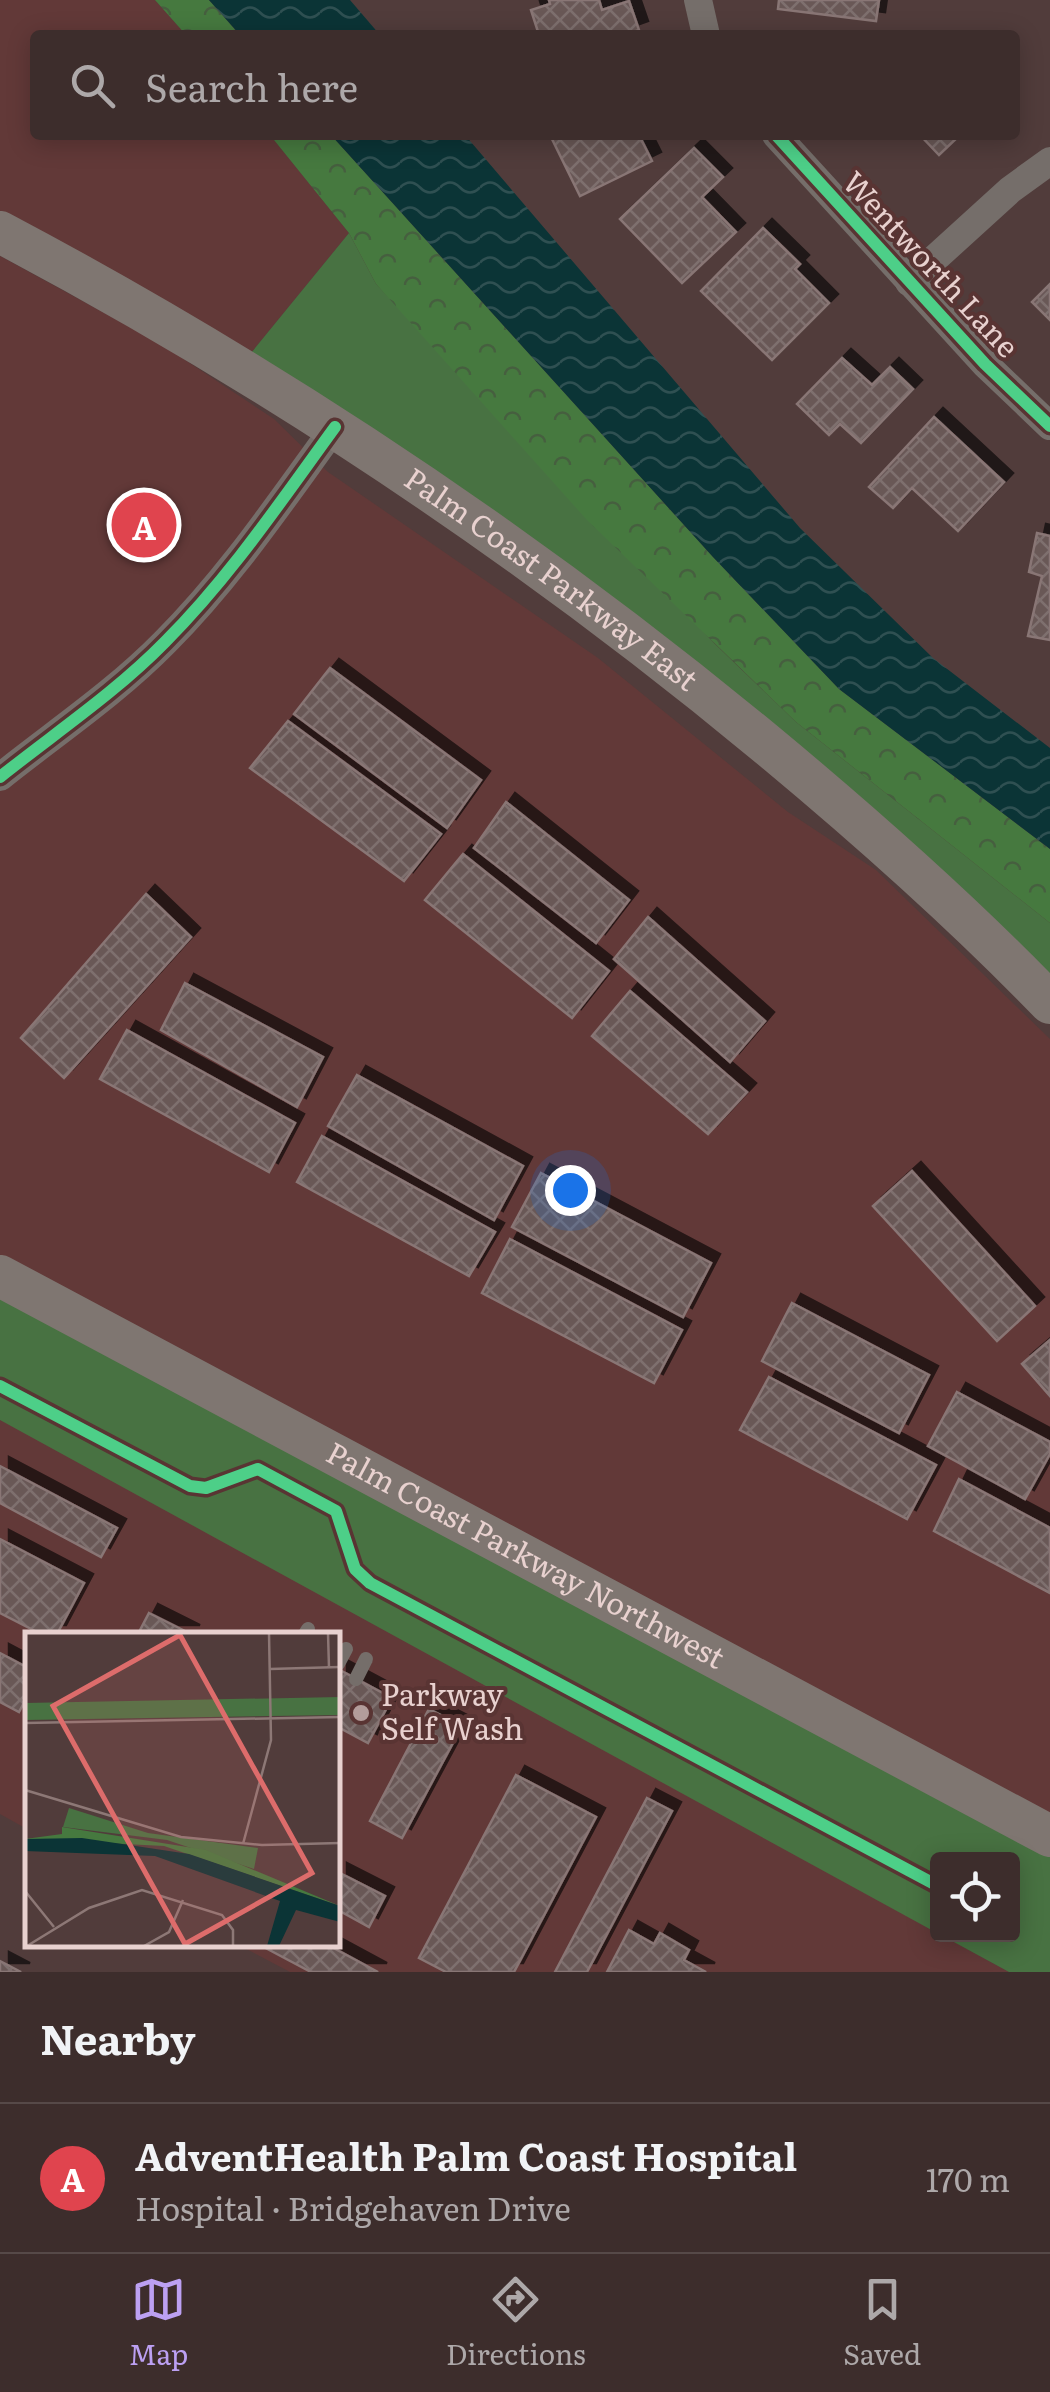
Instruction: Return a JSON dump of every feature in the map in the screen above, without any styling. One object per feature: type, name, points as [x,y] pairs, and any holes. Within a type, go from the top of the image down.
[{"type":"main road","name":"Palm Coast Parkway East","points":[[0,232],[217,354],[335,427],[504,542],[699,688],[868,832],[1050,1003]]},
{"type":"main road","name":"Palm Coast Parkway Northwest","points":[[0,1276],[1050,1836]]},
{"type":"street","points":[[698,0],[705,30]]},
{"type":"street","name":"Wentworth Lane","points":[[781,140],[995,374],[1050,426]]},
{"type":"street","points":[[909,282],[1010,190],[1050,161]]},
{"type":"street","points":[[0,777],[164,644],[232,567],[335,427]]},
{"type":"lane","points":[[340,1660],[346,1649]]},
{"type":"lane","points":[[356,1678],[366,1659]]},
{"type":"shaded area","points":[[0,0],[155,0],[182,30],[30,30],[30,140],[274,140],[349,233],[251,353],[0,217]]},
{"type":"shaded area","points":[[0,256],[161,344],[274,419],[328,472],[598,658],[788,812],[876,870],[1050,1039],[1050,1815],[0,1257]]},
{"type":"shaded area","points":[[0,1420],[930,1929],[930,1942],[954,1942],[1009,1972],[290,1972],[243,1947],[340,1947],[340,1632],[25,1632],[25,1828],[0,1814]]},
{"type":"green space","points":[[155,0],[209,0],[236,30],[182,30]]},
{"type":"green space","points":[[274,140],[336,140],[713,557],[839,689],[1050,849],[1050,923],[796,722],[587,520],[376,284],[349,233]]},
{"type":"green space","points":[[349,233],[376,284],[715,644],[796,722],[1050,923],[1050,981],[251,353]]},
{"type":"green space","points":[[0,1296],[1050,1855],[1050,1972],[1009,1972],[954,1942],[1020,1942],[1020,1852],[930,1852],[930,1929],[0,1420]]},
{"type":"water","points":[[209,0],[350,0],[376,30],[236,30]]},
{"type":"water","points":[[336,140],[469,140],[800,528],[933,658],[1050,748],[1050,849],[839,689],[713,557]]},
{"type":"building","points":[[549,0],[599,0],[602,10],[629,1],[639,30],[537,30],[531,10],[550,4]]},
{"type":"building","points":[[779,0],[879,0],[876,21],[778,9]]},
{"type":"building","points":[[552,140],[642,140],[652,161],[580,196]]},
{"type":"building","points":[[925,140],[955,140],[939,155]]},
{"type":"building","points":[[694,148],[723,177],[702,197],[736,232],[682,283],[620,219]]},
{"type":"building","points":[[763,228],[800,264],[795,269],[829,303],[772,360],[701,291]]},
{"type":"building","points":[[1050,284],[1050,320],[1032,302]]},
{"type":"building","points":[[842,358],[872,385],[890,367],[913,389],[861,443],[840,424],[829,435],[797,404]]},
{"type":"building","points":[[934,417],[1004,482],[958,531],[912,488],[893,508],[869,487]]},
{"type":"building","points":[[1037,533],[1050,536],[1050,640],[1028,636],[1042,576],[1029,572]]},
{"type":"building","points":[[330,668],[481,780],[447,828],[294,714]]},
{"type":"building","points":[[288,721],[441,834],[404,881],[250,768]]},
{"type":"building","points":[[506,802],[629,900],[596,943],[474,848]]},
{"type":"building","points":[[463,854],[609,971],[572,1018],[425,900]]},
{"type":"building","points":[[146,894],[191,937],[64,1078],[21,1038]]},
{"type":"building","points":[[648,917],[765,1021],[730,1062],[614,959]]},
{"type":"building","points":[[185,983],[323,1057],[297,1107],[161,1030]]},
{"type":"building","points":[[630,991],[747,1092],[708,1134],[592,1036]]},
{"type":"building","points":[[127,1030],[295,1123],[269,1172],[100,1079]]},
{"type":"building","points":[[357,1075],[523,1166],[494,1220],[328,1126]]},
{"type":"building","points":[[322,1136],[495,1232],[469,1276],[297,1182]]},
{"type":"building","points":[[912,1171],[1035,1306],[997,1341],[873,1206]]},
{"type":"building","points":[[541,1173],[711,1263],[683,1317],[512,1227]]},
{"type":"building","points":[[510,1239],[682,1330],[654,1383],[482,1293]]},
{"type":"building","points":[[792,1303],[929,1375],[899,1433],[762,1361]]},
{"type":"building","points":[[1050,1340],[1050,1396],[1022,1364]]},
{"type":"building","points":[[769,1377],[936,1465],[907,1519],[740,1430]]},
{"type":"building","points":[[957,1392],[1050,1442],[1050,1454],[1025,1499],[928,1446]]},
{"type":"building","points":[[0,1466],[117,1528],[101,1557],[0,1503]]},
{"type":"building","points":[[959,1479],[1050,1528],[1050,1593],[934,1531]]},
{"type":"building","points":[[0,1539],[84,1583],[58,1632],[37,1632],[0,1613]]},
{"type":"building","points":[[149,1613],[187,1632],[139,1632]]},
{"type":"building","points":[[0,1653],[25,1666],[25,1701],[19,1712],[0,1702]]},
{"type":"building","name":"Parkway Self Wash","points":[[340,1670],[392,1698],[368,1743],[340,1728]]},
{"type":"building","points":[[429,1709],[462,1726],[402,1838],[370,1821]]},
{"type":"building","points":[[516,1775],[596,1817],[514,1972],[446,1972],[419,1958]]},
{"type":"building","points":[[647,1798],[672,1811],[587,1972],[555,1972]]},
{"type":"building","points":[[340,1873],[385,1896],[369,1927],[340,1911]]},
{"type":"building","points":[[629,1930],[654,1944],[660,1933],[689,1950],[684,1960],[706,1972],[607,1972]]},
{"type":"building","points":[[264,1947],[332,1947],[378,1972],[311,1972]]},
{"type":"building","points":[[0,1961],[21,1972],[0,1972]]},
{"type":"cycle path","points":[[781,140],[985,364],[1050,426]]},
{"type":"cycle path","points":[[0,777],[105,696],[189,617],[233,565],[335,427]]},
{"type":"cycle path","points":[[0,1386],[190,1486],[206,1488],[258,1469],[336,1511],[355,1569],[370,1583],[930,1882]]},
{"type":"place","name":"AdventHealth Palm Coast Hospital","points":[[144,525]]},
{"type":"place","name":"Parkway Self Wash","points":[[361,1713]]}]
